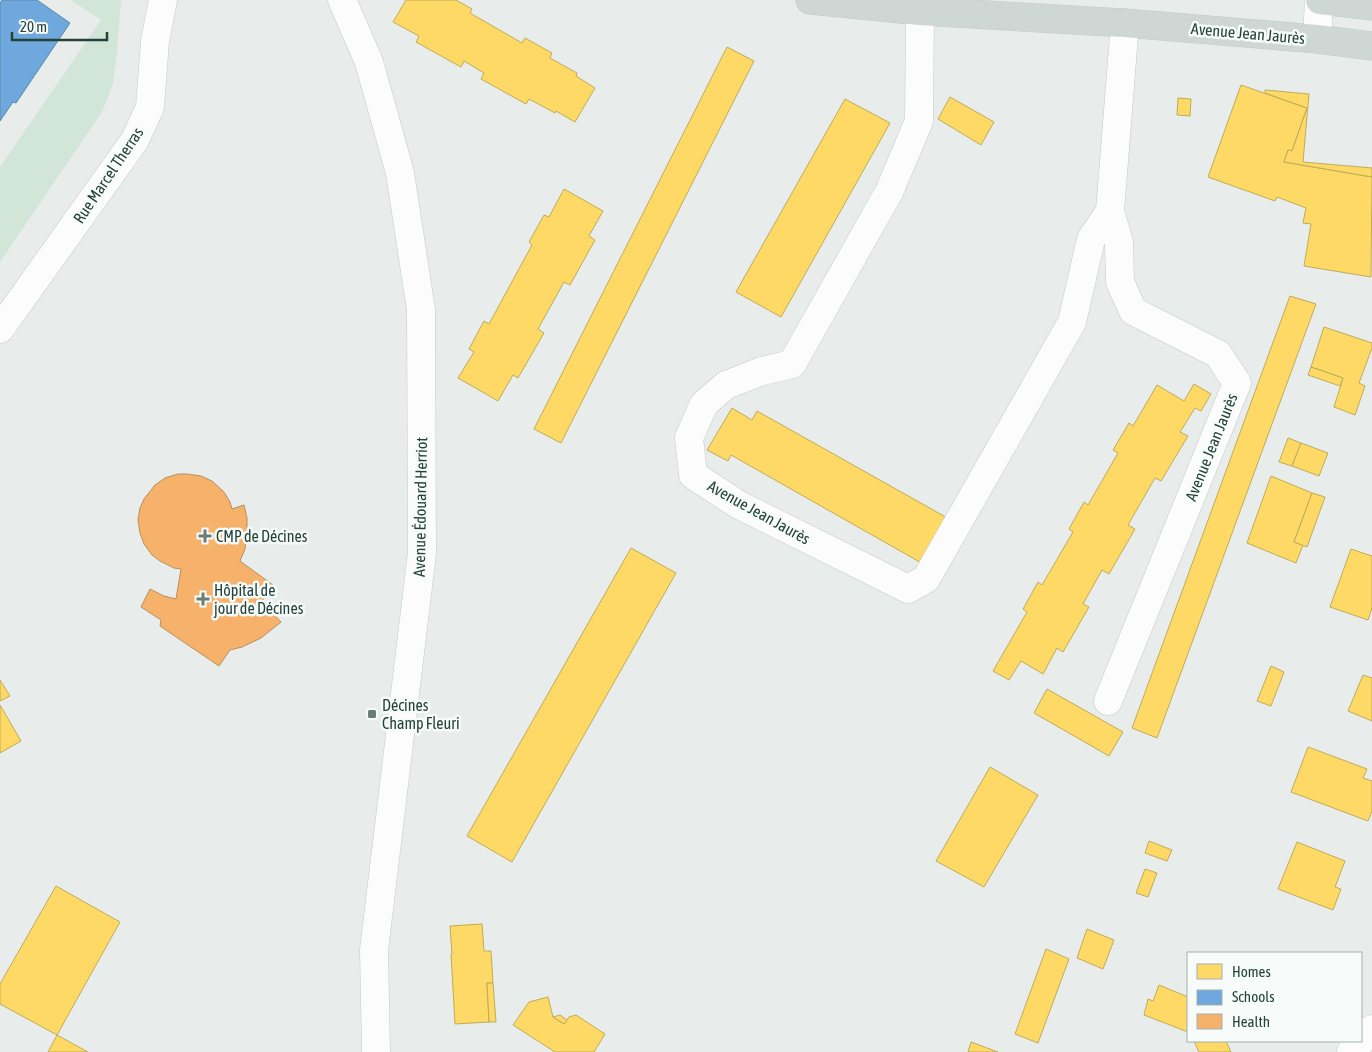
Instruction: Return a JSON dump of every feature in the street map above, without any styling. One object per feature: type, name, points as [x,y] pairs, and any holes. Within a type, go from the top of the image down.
[{"type":"main road","name":"Avenue Jean Jaurès","points":[[810,0],[920,10],[1125,23],[1317,39],[1372,46]]},
{"type":"main road","points":[[1320,0],[1372,6]]},
{"type":"street","name":"Rue Marcel Therras","points":[[0,329],[135,140],[150,106],[155,41],[163,0]]},
{"type":"street","name":"Avenue Édouard Herriot","points":[[342,0],[369,62],[400,173],[421,310],[422,553],[374,950],[376,1052]]},
{"type":"street","points":[[1317,39],[1320,0]]},
{"type":"street","name":"Avenue Jean Jaurès","points":[[920,10],[919,121],[889,192],[792,364],[762,371],[726,385],[704,404],[689,438],[693,475],[739,505],[908,589],[926,579],[1072,322],[1091,239],[1110,210]]},
{"type":"street","name":"Avenue Jean Jaurès","points":[[1108,701],[1237,383],[1218,354],[1133,311],[1120,282],[1119,242],[1110,210],[1125,23]]},
{"type":"street","points":[[1362,1040],[1372,1030]]},
{"type":"street","points":[[1351,1052],[1361,1042]]},
{"type":"green space","points":[[71,0],[121,0],[113,84],[102,112],[0,262],[0,167],[101,20]]},
{"type":"building: Homes","points":[[406,0],[456,0],[472,9],[470,13],[522,43],[525,38],[552,53],[550,58],[577,73],[576,76],[595,88],[575,122],[529,99],[526,104],[481,79],[484,73],[464,61],[461,67],[416,42],[419,36],[393,22]]},
{"type":"building: Homes","points":[[727,47],[754,61],[561,443],[534,429]]},
{"type":"building: Homes","points":[[1241,85],[1307,108],[1292,151],[1288,150],[1284,162],[1372,177],[1371,277],[1304,266],[1311,224],[1303,223],[1306,208],[1277,197],[1275,201],[1208,177]]},
{"type":"building: Homes","points":[[1265,90],[1309,94],[1303,162],[1372,168],[1372,177],[1284,162],[1288,150],[1292,151],[1307,108],[1265,93]]},
{"type":"building: Homes","points":[[950,97],[994,122],[981,145],[938,119]]},
{"type":"building: Homes","points":[[1178,98],[1191,99],[1190,116],[1177,115]]},
{"type":"building: Homes","points":[[845,99],[890,123],[781,317],[736,292]]},
{"type":"building: Homes","points":[[564,189],[603,211],[589,236],[595,240],[570,285],[564,282],[538,329],[544,333],[518,378],[513,375],[498,401],[458,378],[474,352],[469,349],[484,321],[489,324],[532,245],[529,242],[544,215],[549,217]]},
{"type":"building: Homes","points":[[1290,296],[1316,304],[1157,738],[1132,728]]},
{"type":"building: Homes","points":[[1324,327],[1372,343],[1372,348],[1359,383],[1365,386],[1355,415],[1334,407],[1343,378],[1311,367]]},
{"type":"building: Homes","points":[[1311,367],[1343,378],[1340,386],[1308,375]]},
{"type":"building: Homes","points":[[1194,384],[1211,394],[1201,411],[1195,408],[1180,432],[1188,436],[1161,481],[1155,478],[1128,525],[1135,529],[1109,574],[1102,570],[1083,604],[1089,607],[1063,652],[1057,648],[1043,674],[1021,661],[1009,680],[993,671],[1027,612],[1023,609],[1038,582],[1042,585],[1073,532],[1069,529],[1084,502],[1088,505],[1118,453],[1113,450],[1129,423],[1133,426],[1157,385],[1184,401]]},
{"type":"building: Homes","points":[[732,408],[752,420],[757,411],[951,520],[925,565],[731,455],[728,461],[707,450]]},
{"type":"building: Homes","points":[[1288,438],[1301,443],[1292,466],[1279,462]]},
{"type":"building: Homes","points":[[1301,443],[1328,453],[1319,476],[1292,466]]},
{"type":"building: Homes","points":[[1271,476],[1312,493],[1294,542],[1303,545],[1296,563],[1247,543]]},
{"type":"building: Homes","points":[[1312,493],[1325,497],[1307,547],[1294,542]]},
{"type":"building: Homes","points":[[631,548],[676,573],[512,862],[467,836]]},
{"type":"building: Homes","points":[[1351,549],[1372,556],[1372,608],[1368,620],[1330,607]]},
{"type":"building: Homes","points":[[1271,666],[1284,672],[1271,706],[1257,701]]},
{"type":"building: Homes","points":[[1363,675],[1372,678],[1372,721],[1348,711]]},
{"type":"building: Homes","points":[[0,680],[10,696],[0,701]]},
{"type":"building: Homes","points":[[1047,689],[1123,732],[1109,756],[1034,713]]},
{"type":"building: Homes","points":[[0,705],[21,741],[0,753]]},
{"type":"building: Homes","points":[[1308,747],[1367,769],[1363,778],[1372,781],[1372,811],[1368,821],[1291,792]]},
{"type":"building: Homes","points":[[990,767],[1038,795],[984,887],[936,861]]},
{"type":"building: Homes","points":[[1149,841],[1172,850],[1167,861],[1145,853]]},
{"type":"building: Homes","points":[[1297,842],[1345,861],[1335,887],[1341,889],[1333,910],[1278,889]]},
{"type":"building: Homes","points":[[1145,869],[1157,873],[1148,897],[1136,893]]},
{"type":"building: Homes","points":[[56,886],[120,922],[57,1035],[0,1004],[0,984]]},
{"type":"building: Homes","points":[[482,924],[484,951],[491,951],[493,983],[487,983],[489,1022],[455,1024],[450,926]]},
{"type":"building: Homes","points":[[1087,929],[1114,940],[1103,969],[1077,958]]},
{"type":"building: Homes","points":[[1046,949],[1069,959],[1038,1043],[1015,1034]]},
{"type":"building: Homes","points":[[487,983],[493,983],[496,1022],[489,1022]]},
{"type":"building: Homes","points":[[1159,985],[1187,997],[1187,1032],[1144,1015],[1148,999],[1153,1001]]},
{"type":"building: Homes","points":[[548,997],[553,1017],[564,1024],[569,1017],[576,1015],[605,1034],[594,1052],[555,1052],[513,1025],[529,1002]]},
{"type":"building: Homes","points":[[560,1015],[567,1020],[564,1024],[553,1017]]},
{"type":"building: Homes","points":[[57,1035],[88,1052],[48,1052]]},
{"type":"building: Homes","points":[[971,1042],[998,1052],[968,1052]]},
{"type":"building: Homes","points":[[1194,1042],[1226,1042],[1231,1052],[1199,1052]]},
{"type":"building: Schools","points":[[2,0],[37,0],[70,23],[16,103],[13,102],[0,121],[0,3]]},
{"type":"building: Health","points":[[178,474],[201,476],[212,481],[224,492],[232,509],[244,505],[247,518],[247,534],[245,549],[240,561],[273,585],[262,601],[281,622],[261,638],[242,647],[230,650],[219,666],[160,626],[161,620],[141,607],[150,589],[164,596],[176,599],[181,569],[174,568],[152,555],[144,544],[138,520],[144,499],[155,485],[165,478]]},
{"type":"place","name":"CMP de Décines","points":[[205,536]]},
{"type":"place","name":"Hôpital de jour de Décines","points":[[203,599]]},
{"type":"place","name":"Décines Champ Fleuri","points":[[372,714]]}]
